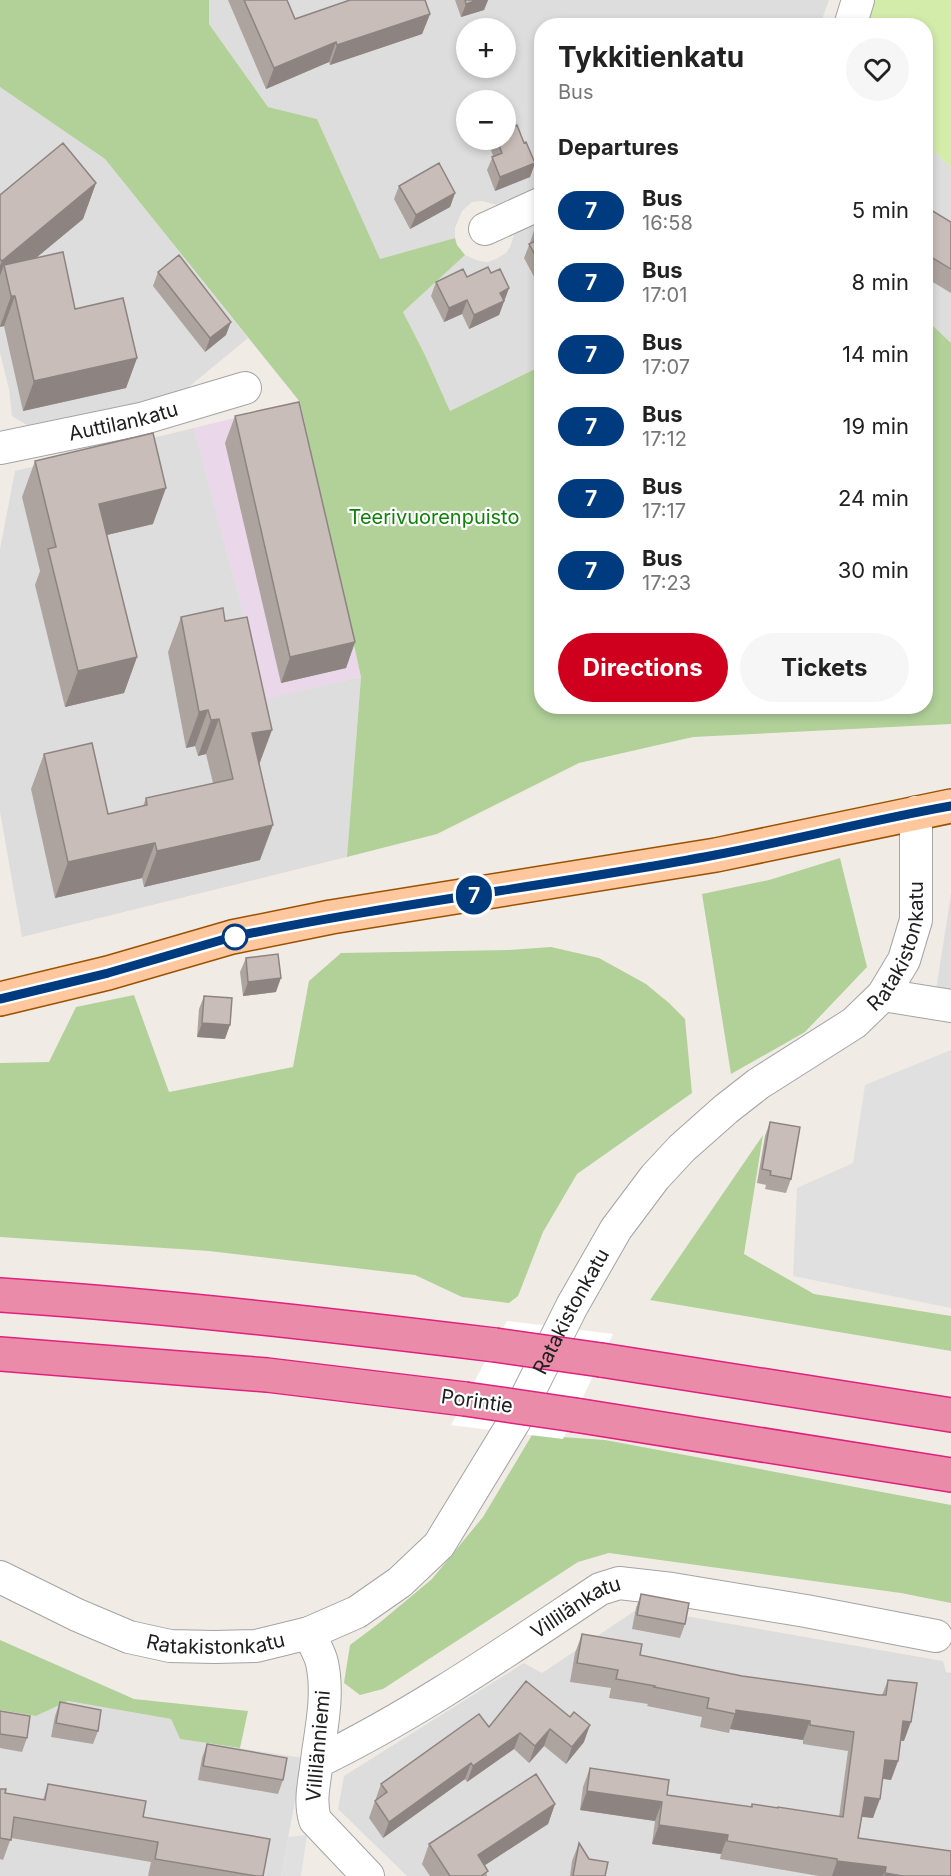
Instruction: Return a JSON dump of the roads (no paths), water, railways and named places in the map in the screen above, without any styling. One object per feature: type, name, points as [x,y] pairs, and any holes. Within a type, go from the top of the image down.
[{"type":"highway","points":[[0,1294],[279,1319],[495,1345],[951,1414]]},
{"type":"highway","name":"Porintie","points":[[0,1354],[267,1375],[465,1399],[951,1475]]},
{"type":"main road","points":[[0,999],[108,973],[243,935],[332,917],[716,855],[951,806]]},
{"type":"street","points":[[852,18],[858,0]]},
{"type":"street","points":[[485,229],[534,207]]},
{"type":"street","name":"Auttilankatu","points":[[0,448],[141,419],[245,388]]},
{"type":"street","name":"Ratakistonkatu","points":[[0,1577],[77,1615],[129,1636],[170,1646],[256,1646],[309,1633],[357,1612],[400,1582],[439,1545],[514,1422],[572,1306],[616,1229],[655,1177],[682,1148],[726,1109],[758,1084],[854,1023],[883,995],[904,960],[916,920],[916,812]]},
{"type":"street","points":[[0,988],[0,999]]},
{"type":"street","points":[[883,995],[951,1006]]},
{"type":"street","name":"Villilänkatu","points":[[317,1762],[353,1745],[455,1684],[600,1589],[619,1583],[672,1589],[806,1611],[936,1636]]},
{"type":"street","name":"Villilänniemi","points":[[309,1633],[322,1662],[324,1691],[312,1789],[312,1808],[315,1820],[368,1876]]},
{"type":"park label","name":"Teerivuorenpuisto","points":[[434,517]]}]
